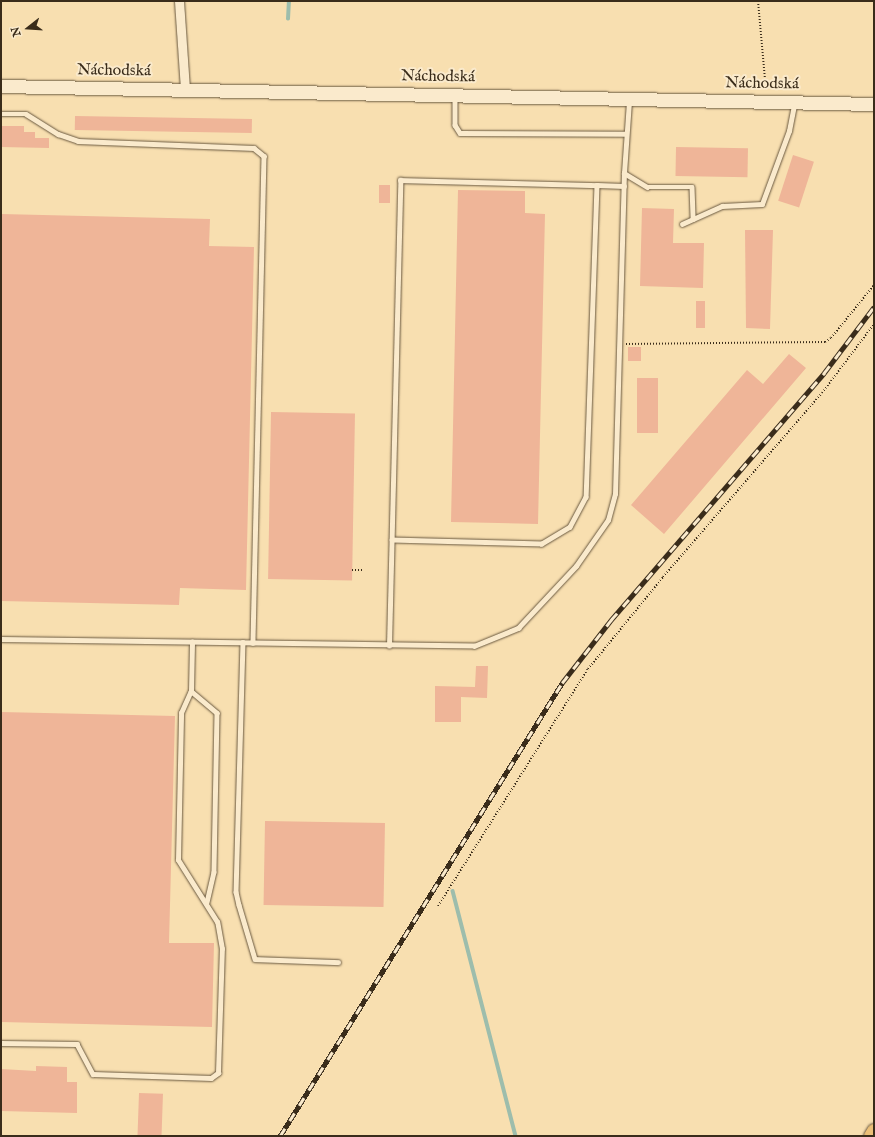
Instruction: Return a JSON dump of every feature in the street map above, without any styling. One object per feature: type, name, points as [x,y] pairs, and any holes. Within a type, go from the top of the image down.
[{"type":"main road","name":"Náchodská","points":[[1,86],[454,94],[874,104]]},
{"type":"main road","points":[[871,1136],[874,1131]]},
{"type":"street","points":[[179,1],[185,89]]},
{"type":"lane","points":[[454,94],[455,125],[460,133],[626,134]]},
{"type":"lane","points":[[1,639],[243,642],[389,646],[474,646],[498,638],[518,628],[576,566],[608,520],[615,494],[621,344],[624,173],[629,99]]},
{"type":"lane","points":[[682,224],[722,206],[762,204],[789,132],[794,102]]},
{"type":"lane","points":[[1,114],[26,114],[58,134],[78,141],[254,148],[264,156],[253,643]]},
{"type":"lane","points":[[624,173],[647,187],[692,187],[693,219]]},
{"type":"lane","points":[[389,646],[400,180],[624,186]]},
{"type":"lane","points":[[392,540],[542,544],[570,527],[586,497],[597,185]]},
{"type":"lane","points":[[1,1043],[77,1044],[93,1074],[211,1078],[218,1073],[222,949],[217,922],[206,902],[178,860],[181,713],[191,691],[192,642]]},
{"type":"lane","points":[[243,642],[236,892],[255,959],[338,962]]},
{"type":"lane","points":[[191,691],[217,713],[214,872],[206,902]]},
{"type":"path","points":[[758,1],[766,101]]},
{"type":"path","points":[[621,344],[825,342],[831,338],[874,285]]},
{"type":"path","points":[[438,906],[588,669],[663,578],[822,393],[874,324]]},
{"type":"path","points":[[352,570],[362,570]]},
{"type":"building","points":[[75,116],[252,119],[252,133],[75,130]]},
{"type":"building","points":[[1,126],[24,126],[24,132],[35,132],[35,138],[49,138],[49,148],[1,147]]},
{"type":"building","points":[[676,147],[748,148],[747,177],[675,176]]},
{"type":"building","points":[[793,155],[814,162],[799,207],[778,201]]},
{"type":"building","points":[[379,185],[390,185],[390,203],[379,203]]},
{"type":"building","points":[[458,190],[525,191],[525,213],[545,214],[538,524],[451,522]]},
{"type":"building","points":[[642,208],[674,209],[673,243],[704,243],[703,288],[640,286]]},
{"type":"building","points":[[1,214],[210,219],[209,246],[254,247],[246,590],[180,588],[179,605],[1,601]]},
{"type":"building","points":[[745,230],[773,230],[770,329],[746,328]]},
{"type":"building","points":[[696,301],[705,301],[705,328],[696,328]]},
{"type":"building","points":[[628,347],[641,347],[641,361],[628,361]]},
{"type":"building","points":[[789,354],[806,368],[664,534],[631,505],[747,370],[763,384]]},
{"type":"building","points":[[637,378],[658,378],[658,433],[637,433]]},
{"type":"building","points":[[271,412],[355,413],[352,580],[268,579]]},
{"type":"building","points":[[476,666],[488,666],[487,698],[461,697],[461,722],[435,722],[435,686],[475,687]]},
{"type":"building","points":[[1,712],[175,716],[169,943],[214,943],[212,1027],[1,1022]]},
{"type":"building","points":[[265,821],[385,823],[384,907],[264,905]]},
{"type":"building","points":[[36,1066],[67,1067],[67,1082],[77,1082],[77,1113],[1,1111],[1,1069],[36,1071]]},
{"type":"building","points":[[139,1093],[163,1094],[162,1136],[137,1136]]},
{"type":"waterway","points":[[288,19],[289,1]]},
{"type":"waterway","points":[[453,891],[516,1136]]},
{"type":"railway","points":[[280,1136],[562,683],[611,620],[824,373],[874,307]]}]
